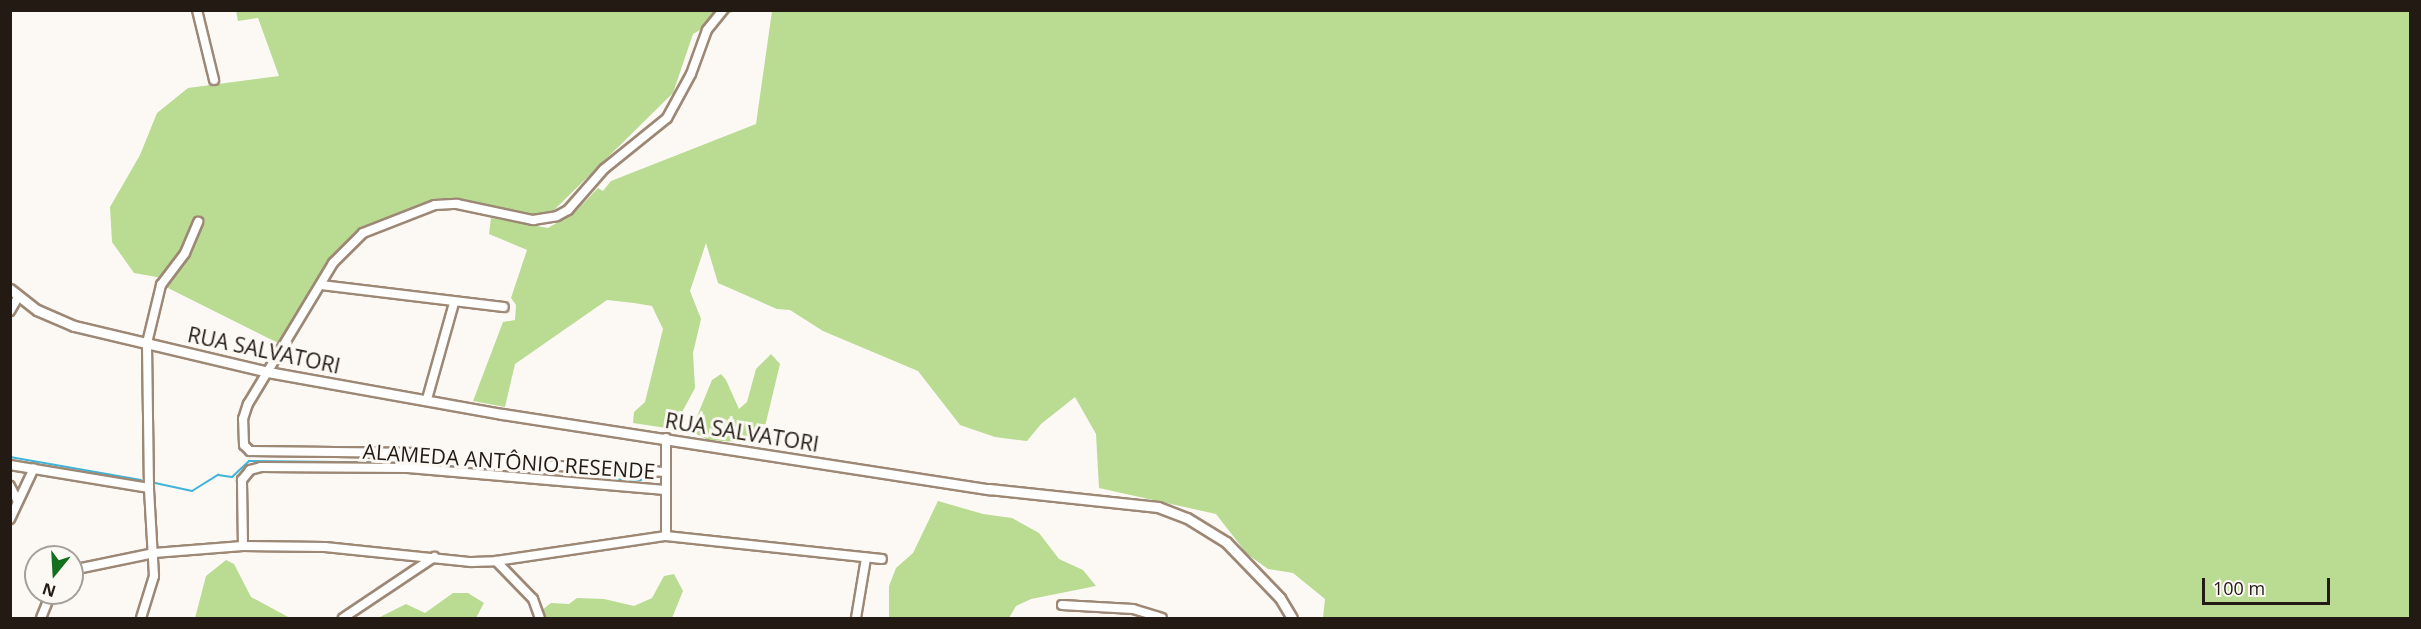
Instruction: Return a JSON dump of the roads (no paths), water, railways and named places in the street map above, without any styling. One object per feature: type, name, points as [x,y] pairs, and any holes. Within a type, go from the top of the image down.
[{"type":"street","points":[[197,10],[214,80]]},
{"type":"street","points":[[268,372],[333,263],[363,233],[407,213],[457,204],[533,220],[557,216],[568,210],[604,170],[667,118],[691,74],[707,30],[723,10]]},
{"type":"street","points":[[141,618],[154,576],[148,488],[147,343],[161,285],[185,253],[198,222]]},
{"type":"street","points":[[321,285],[454,303],[504,307]]},
{"type":"street","name":"RUA SALVATORI","points":[[10,289],[18,297],[74,326],[268,372],[989,489],[1158,507],[1187,519],[1226,542],[1280,598],[1292,618]]},
{"type":"street","points":[[10,311],[18,297]]},
{"type":"street","points":[[427,399],[454,303]]},
{"type":"street","name":"ALAMEDA ANTÔNIO RESENDE","points":[[268,372],[248,404],[242,425],[246,449],[261,453],[418,453]]},
{"type":"street","points":[[666,438],[666,536]]},
{"type":"street","points":[[10,465],[148,488]]},
{"type":"street","name":"ALAMEDA ANTÔNIO RESENDE","points":[[540,465],[666,472]]},
{"type":"street","name":"ALAMEDA ANTÔNIO RESENDE","points":[[243,546],[242,480],[250,470],[261,467],[408,468],[665,490]]},
{"type":"street","points":[[10,519],[34,468]]},
{"type":"street","points":[[10,486],[17,501]]},
{"type":"street","points":[[84,568],[154,553],[243,546],[325,548],[496,561],[666,536],[882,559]]},
{"type":"street","points":[[343,618],[352,616],[434,557]]},
{"type":"street","points":[[856,618],[866,558]]},
{"type":"street","points":[[496,561],[533,599],[540,618]]},
{"type":"street","points":[[1062,605],[1133,609],[1162,618]]},
{"type":"waterway","points":[[10,457],[141,480]]},
{"type":"waterway","points":[[155,483],[192,491],[218,475],[232,477],[249,461],[420,463],[581,479],[643,480]]}]
